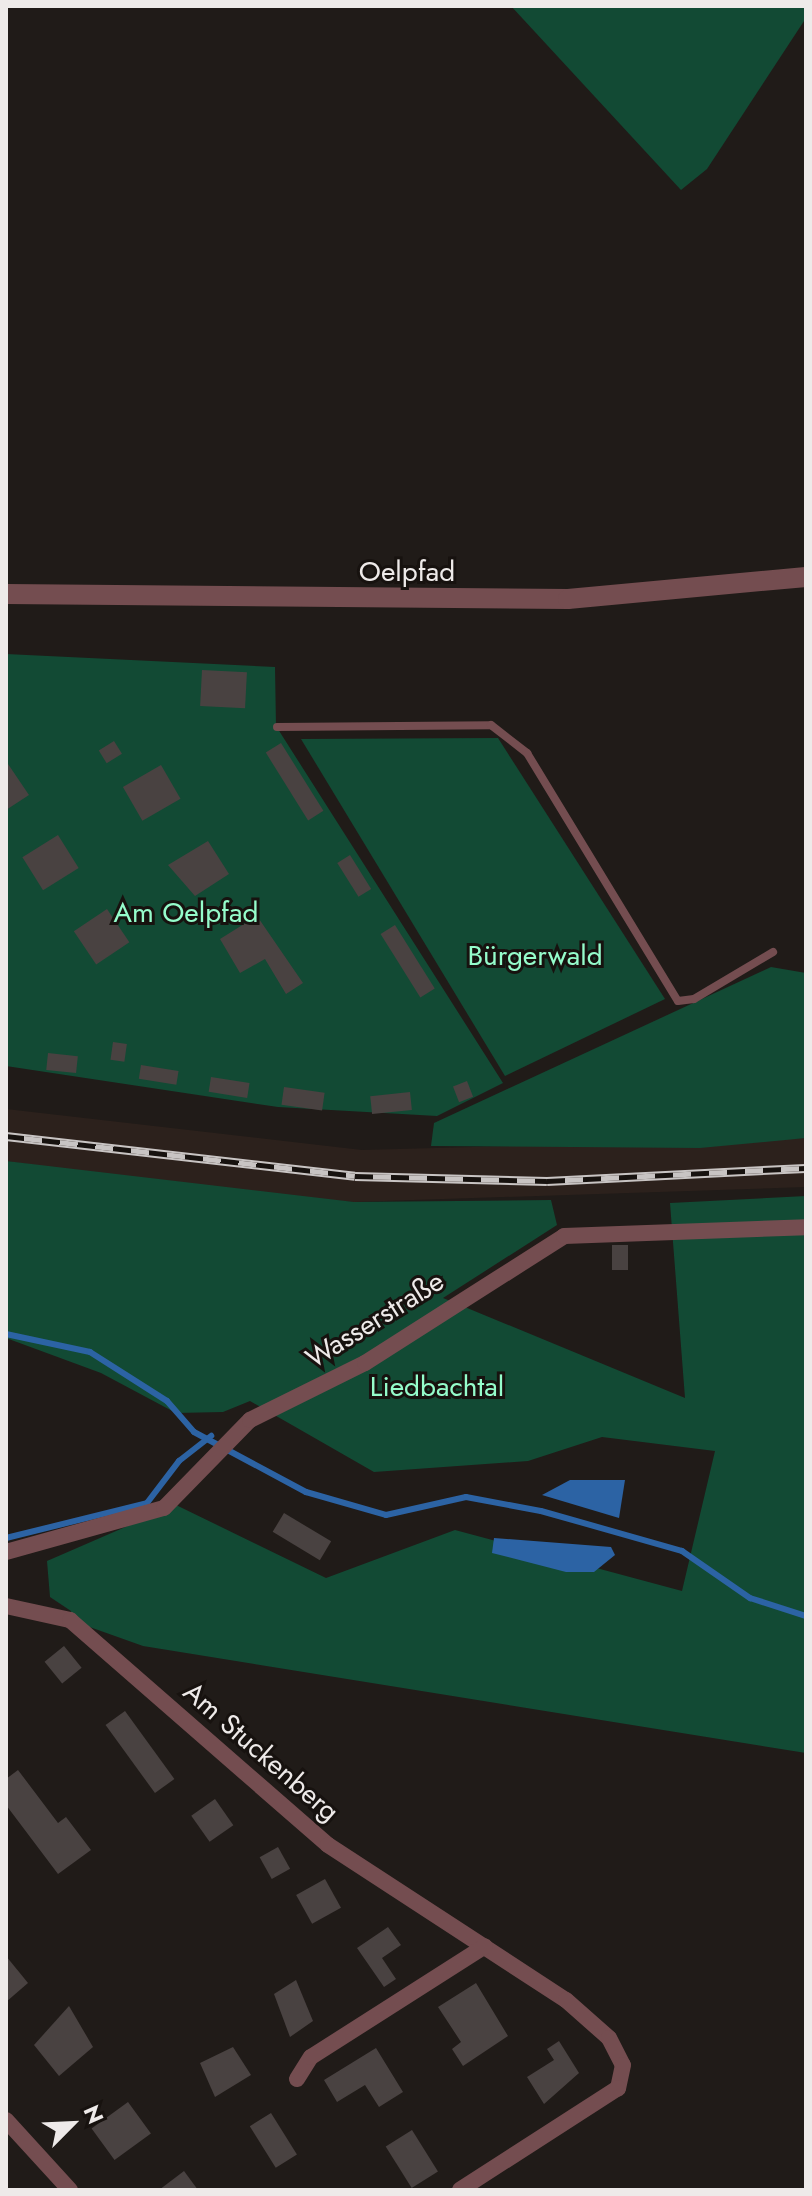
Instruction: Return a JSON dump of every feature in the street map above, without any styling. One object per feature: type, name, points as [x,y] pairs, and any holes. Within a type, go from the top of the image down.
[{"type":"street","name":"Oelpfad","points":[[6,594],[568,599],[806,577]]},
{"type":"street","name":"Wasserstraße","points":[[6,1552],[153,1514],[233,1432],[365,1363],[564,1236],[806,1227]]},
{"type":"street","name":"Am Stuckenberg","points":[[6,1606],[70,1620],[297,1821],[592,2021],[625,2073],[602,2100],[460,2190]]},
{"type":"street","points":[[297,2079],[311,2057],[485,1946]]},
{"type":"street","points":[[6,2120],[70,2190]]},
{"type":"lane","points":[[277,727],[491,725],[527,753],[678,1001],[773,952]]},
{"type":"shaded area","points":[[6,1109],[362,1150],[806,1138],[806,1187],[354,1202],[237,1193],[6,1161]]},
{"type":"green space","points":[[511,6],[806,6],[806,18],[707,169],[681,190]]},
{"type":"green space","name":"Am Oelpfad","points":[[6,654],[275,667],[276,726],[503,1083],[437,1116],[278,1107],[6,1066]]},
{"type":"green space","name":"Bürgerwald","points":[[498,738],[665,999],[505,1076],[301,739]]},
{"type":"green space","points":[[771,967],[806,973],[806,1138],[700,1148],[431,1146],[434,1123]]},
{"type":"green space","name":"Liedbachtal","points":[[6,1161],[354,1202],[551,1200],[557,1225],[443,1298],[685,1398],[670,1203],[806,1196],[806,1753],[143,1646],[70,1620],[71,1611],[50,1597],[47,1561],[176,1505],[326,1578],[455,1530],[682,1591],[715,1451],[602,1437],[528,1461],[374,1472],[250,1401],[223,1412],[176,1413],[101,1373],[6,1338]]},
{"type":"water","points":[[570,1480],[625,1480],[619,1518],[542,1495]]},
{"type":"water","points":[[494,1538],[611,1547],[615,1555],[594,1572],[566,1572],[492,1553]]},
{"type":"building","points":[[202,670],[247,672],[245,708],[200,706]]},
{"type":"building","points":[[114,741],[122,754],[107,763],[99,751]]},
{"type":"building","points":[[281,743],[323,811],[308,820],[266,753]]},
{"type":"building","points":[[6,761],[29,795],[6,810]]},
{"type":"building","points":[[161,765],[180,799],[142,821],[123,787]]},
{"type":"building","points":[[58,835],[79,868],[43,890],[22,857]]},
{"type":"building","points":[[208,841],[229,874],[195,896],[168,865]]},
{"type":"building","points":[[350,855],[371,889],[358,897],[337,863]]},
{"type":"building","points":[[107,909],[129,942],[96,965],[74,931]]},
{"type":"building","points":[[257,916],[303,983],[286,994],[265,959],[240,973],[220,939]]},
{"type":"building","points":[[395,925],[435,989],[420,998],[381,934]]},
{"type":"building","points":[[113,1042],[127,1044],[124,1062],[110,1060]]},
{"type":"building","points":[[48,1053],[78,1056],[76,1073],[46,1070]]},
{"type":"building","points":[[141,1065],[179,1071],[176,1085],[139,1079]]},
{"type":"building","points":[[211,1077],[250,1083],[247,1098],[209,1092]]},
{"type":"building","points":[[467,1081],[473,1097],[459,1102],[453,1086]]},
{"type":"building","points":[[284,1087],[325,1093],[322,1111],[281,1105]]},
{"type":"building","points":[[410,1092],[412,1110],[372,1114],[370,1096]]},
{"type":"building","points":[[612,1245],[628,1245],[628,1270],[612,1270]]},
{"type":"building","points":[[284,1513],[331,1541],[320,1560],[273,1532]]},
{"type":"building","points":[[64,1646],[82,1668],[62,1683],[45,1662]]},
{"type":"building","points":[[125,1711],[174,1779],[155,1793],[106,1725]]},
{"type":"building","points":[[18,1770],[58,1823],[66,1817],[91,1850],[58,1874],[6,1805],[6,1779]]},
{"type":"building","points":[[215,1799],[233,1825],[210,1842],[191,1816]]},
{"type":"building","points":[[278,1847],[290,1869],[272,1879],[260,1857]]},
{"type":"building","points":[[325,1879],[341,1908],[312,1924],[296,1895]]},
{"type":"building","points":[[388,1927],[401,1945],[382,1958],[396,1979],[384,1987],[357,1948]]},
{"type":"building","points":[[6,1956],[28,1983],[6,2002]]},
{"type":"building","points":[[296,1980],[313,2021],[290,2037],[274,1994]]},
{"type":"building","points":[[476,1983],[508,2036],[463,2066],[452,2049],[461,2042],[438,2007]]},
{"type":"building","points":[[69,2006],[93,2047],[59,2076],[34,2045]]},
{"type":"building","points":[[559,2041],[579,2073],[544,2104],[527,2077],[554,2060],[547,2049]]},
{"type":"building","points":[[233,2047],[251,2075],[215,2097],[200,2063]]},
{"type":"building","points":[[376,2048],[403,2092],[379,2107],[365,2085],[337,2102],[324,2080]]},
{"type":"building","points":[[128,2102],[151,2134],[115,2160],[92,2128]]},
{"type":"building","points":[[271,2113],[297,2155],[276,2168],[250,2126]]},
{"type":"building","points":[[412,2130],[438,2172],[412,2188],[386,2146]]},
{"type":"building","points":[[184,2171],[198,2190],[159,2190]]},
{"type":"waterway","points":[[6,1334],[90,1352],[167,1401],[194,1432],[306,1492],[386,1515],[466,1497],[541,1511],[682,1551],[750,1598],[806,1616]]},
{"type":"waterway","points":[[6,1538],[147,1503],[179,1461],[211,1436]]},
{"type":"railway","points":[[6,1136],[355,1176],[547,1181],[806,1168]]}]
